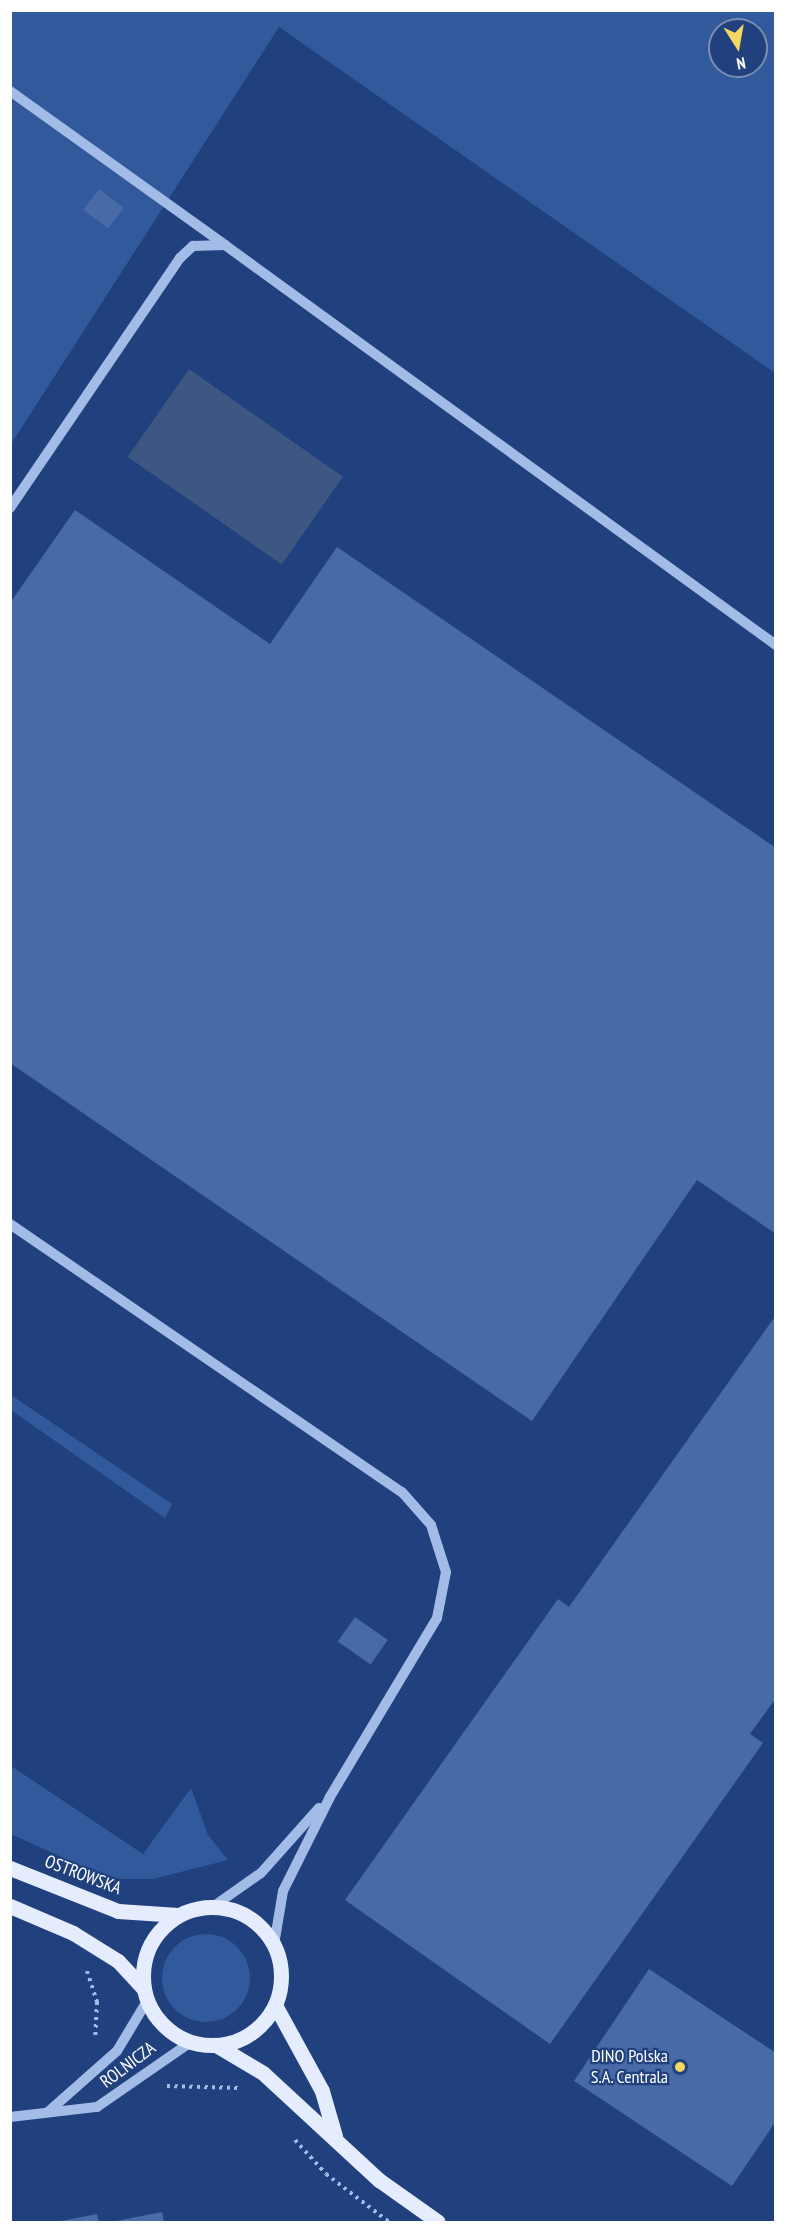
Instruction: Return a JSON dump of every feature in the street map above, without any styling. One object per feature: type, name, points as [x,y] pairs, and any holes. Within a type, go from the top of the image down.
[{"type":"main road","name":"OSTROWSKA","points":[[10,1868],[118,1911],[178,1915]]},
{"type":"main road","points":[[10,1906],[73,1933],[118,1961],[169,2030],[191,2042],[216,2045],[263,2073],[290,2103],[335,2136],[380,2180],[438,2223]]},
{"type":"main road","points":[[145,1995],[143,1964],[152,1941],[178,1915],[214,1906],[249,1917],[274,1944],[281,1968],[275,2005],[251,2033],[216,2045]]},
{"type":"main road","points":[[275,2005],[322,2091],[335,2136]]},
{"type":"street","points":[[10,91],[776,645]]},
{"type":"street","points":[[10,508],[180,258],[193,246],[225,245]]},
{"type":"street","points":[[10,1224],[402,1492],[431,1525],[446,1572],[437,1618],[330,1797],[283,1891],[274,1944]]},
{"type":"street","points":[[214,1906],[261,1872],[330,1797]]},
{"type":"street","name":"ROLNICZA","points":[[48,2112],[111,2056],[145,1995]]},
{"type":"street","name":"ROLNICZA","points":[[10,2118],[97,2107],[191,2042]]},
{"type":"path","points":[[84,1966],[97,2002],[95,2040],[111,2056]]},
{"type":"path","points":[[136,2080],[146,2091],[158,2086],[245,2088]]},
{"type":"path","points":[[289,2133],[326,2174],[389,2223]]},
{"type":"shaded area","points":[[11,11],[775,11],[775,373],[279,27],[11,444]]},
{"type":"shaded area","points":[[189,369],[343,477],[282,564],[128,457]]},
{"type":"shaded area","points":[[11,1395],[172,1504],[165,1518],[11,1410]]},
{"type":"shaded area","points":[[11,1766],[143,1854],[191,1788],[208,1835],[228,1860],[153,1879],[120,1879],[94,1872],[11,1834]]},
{"type":"shaded area","points":[[206,1934],[223,1937],[237,1947],[247,1961],[250,1978],[247,1995],[237,2009],[223,2019],[206,2022],[189,2019],[175,2009],[165,1995],[162,1978],[165,1961],[175,1947],[189,1937]]},
{"type":"building","points":[[99,189],[124,208],[108,228],[83,210]]},
{"type":"building","points":[[75,510],[270,644],[337,547],[776,848],[776,1234],[697,1180],[532,1421],[10,1063],[10,603]]},
{"type":"building","points":[[776,1315],[776,1698],[750,1734],[763,1743],[550,2044],[345,1900],[558,1599],[569,1607]]},
{"type":"building","points":[[355,1617],[388,1640],[371,1665],[338,1642]]},
{"type":"building","name":"DINO Polska S.A. Centrala","points":[[649,1969],[776,2053],[776,2121],[732,2186],[574,2081]]},
{"type":"building","points":[[162,2212],[164,2222],[116,2222],[116,2221]]},
{"type":"building","points":[[97,2214],[99,2222],[61,2222],[61,2221]]},
{"type":"place","name":"DINO Polska S.A. Centrala","points":[[680,2067]]}]
